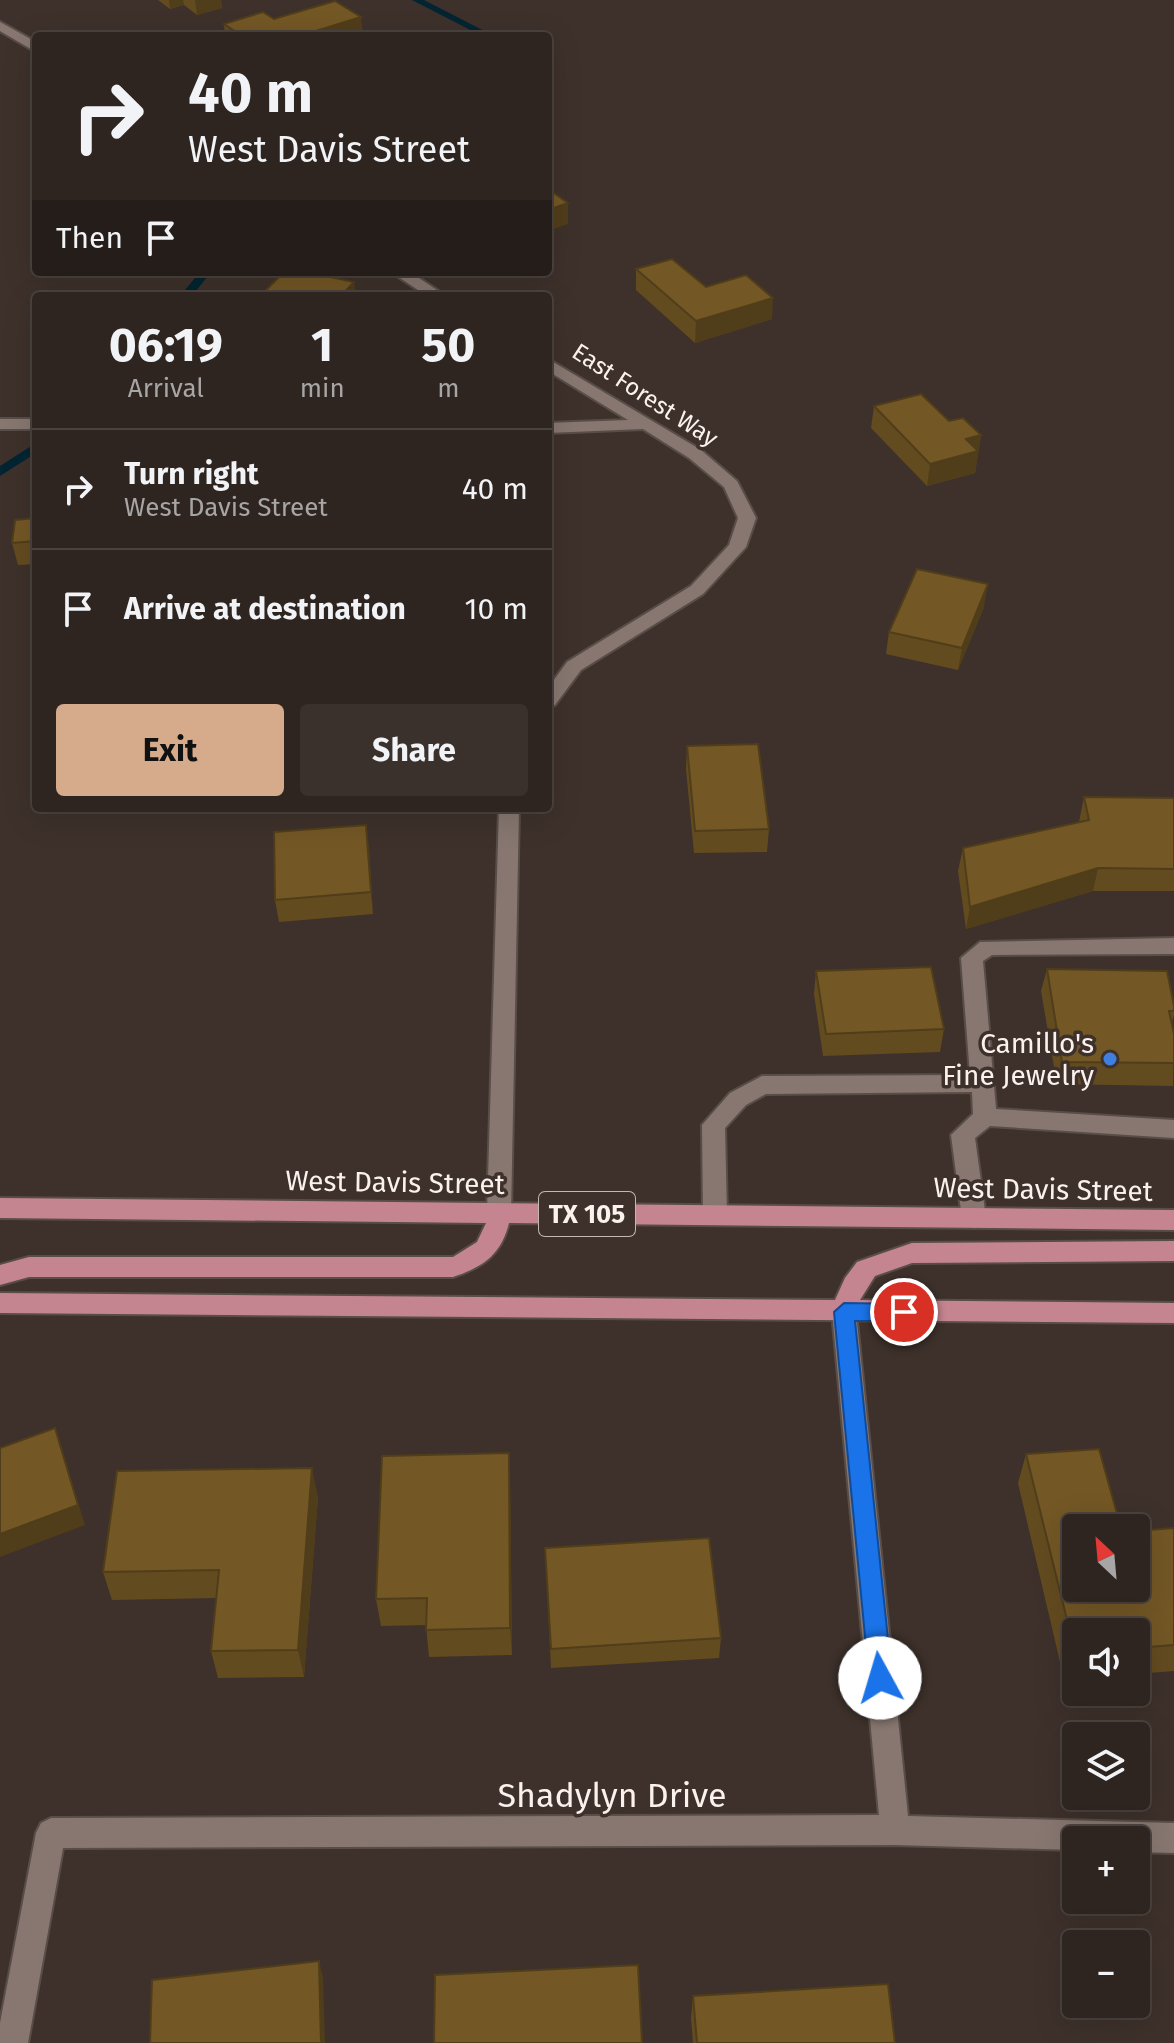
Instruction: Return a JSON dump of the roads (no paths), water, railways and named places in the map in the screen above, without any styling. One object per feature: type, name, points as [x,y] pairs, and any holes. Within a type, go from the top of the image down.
[{"type":"main road","name":"West Davis Street","points":[[0,1208],[1174,1220]]},
{"type":"main road","points":[[0,1275],[29,1267],[453,1267],[472,1261],[488,1249],[497,1233],[499,1213]]},
{"type":"main road","points":[[844,1312],[852,1281],[879,1261],[912,1253],[1174,1251]]},
{"type":"main road","points":[[0,1303],[1174,1313]]},
{"type":"street","points":[[0,26],[32,46]]},
{"type":"street","points":[[406,276],[432,292]]},
{"type":"street","name":"East Forest Way","points":[[552,366],[695,454],[731,485],[747,518],[737,547],[697,590],[574,666],[552,696]]},
{"type":"street","points":[[0,424],[32,424]]},
{"type":"street","points":[[552,428],[646,424]]},
{"type":"street","points":[[499,1213],[509,812]]},
{"type":"street","points":[[985,1117],[972,958],[988,947],[1174,946]]},
{"type":"street","points":[[715,1215],[713,1125],[738,1099],[762,1085],[982,1083]]},
{"type":"street","points":[[974,1218],[963,1135],[985,1117],[1174,1129]]},
{"type":"street","points":[[844,1312],[895,1830]]},
{"type":"street","name":"Shadylyn Drive","points":[[12,2043],[51,1833],[895,1830],[1174,1838]]},
{"type":"waterway","points":[[417,0],[481,32]]},
{"type":"waterway","points":[[189,292],[203,276]]},
{"type":"waterway","points":[[0,472],[32,450]]},
{"type":"place","name":"Camillo's Fine Jewelry","points":[[1110,1059]]}]
